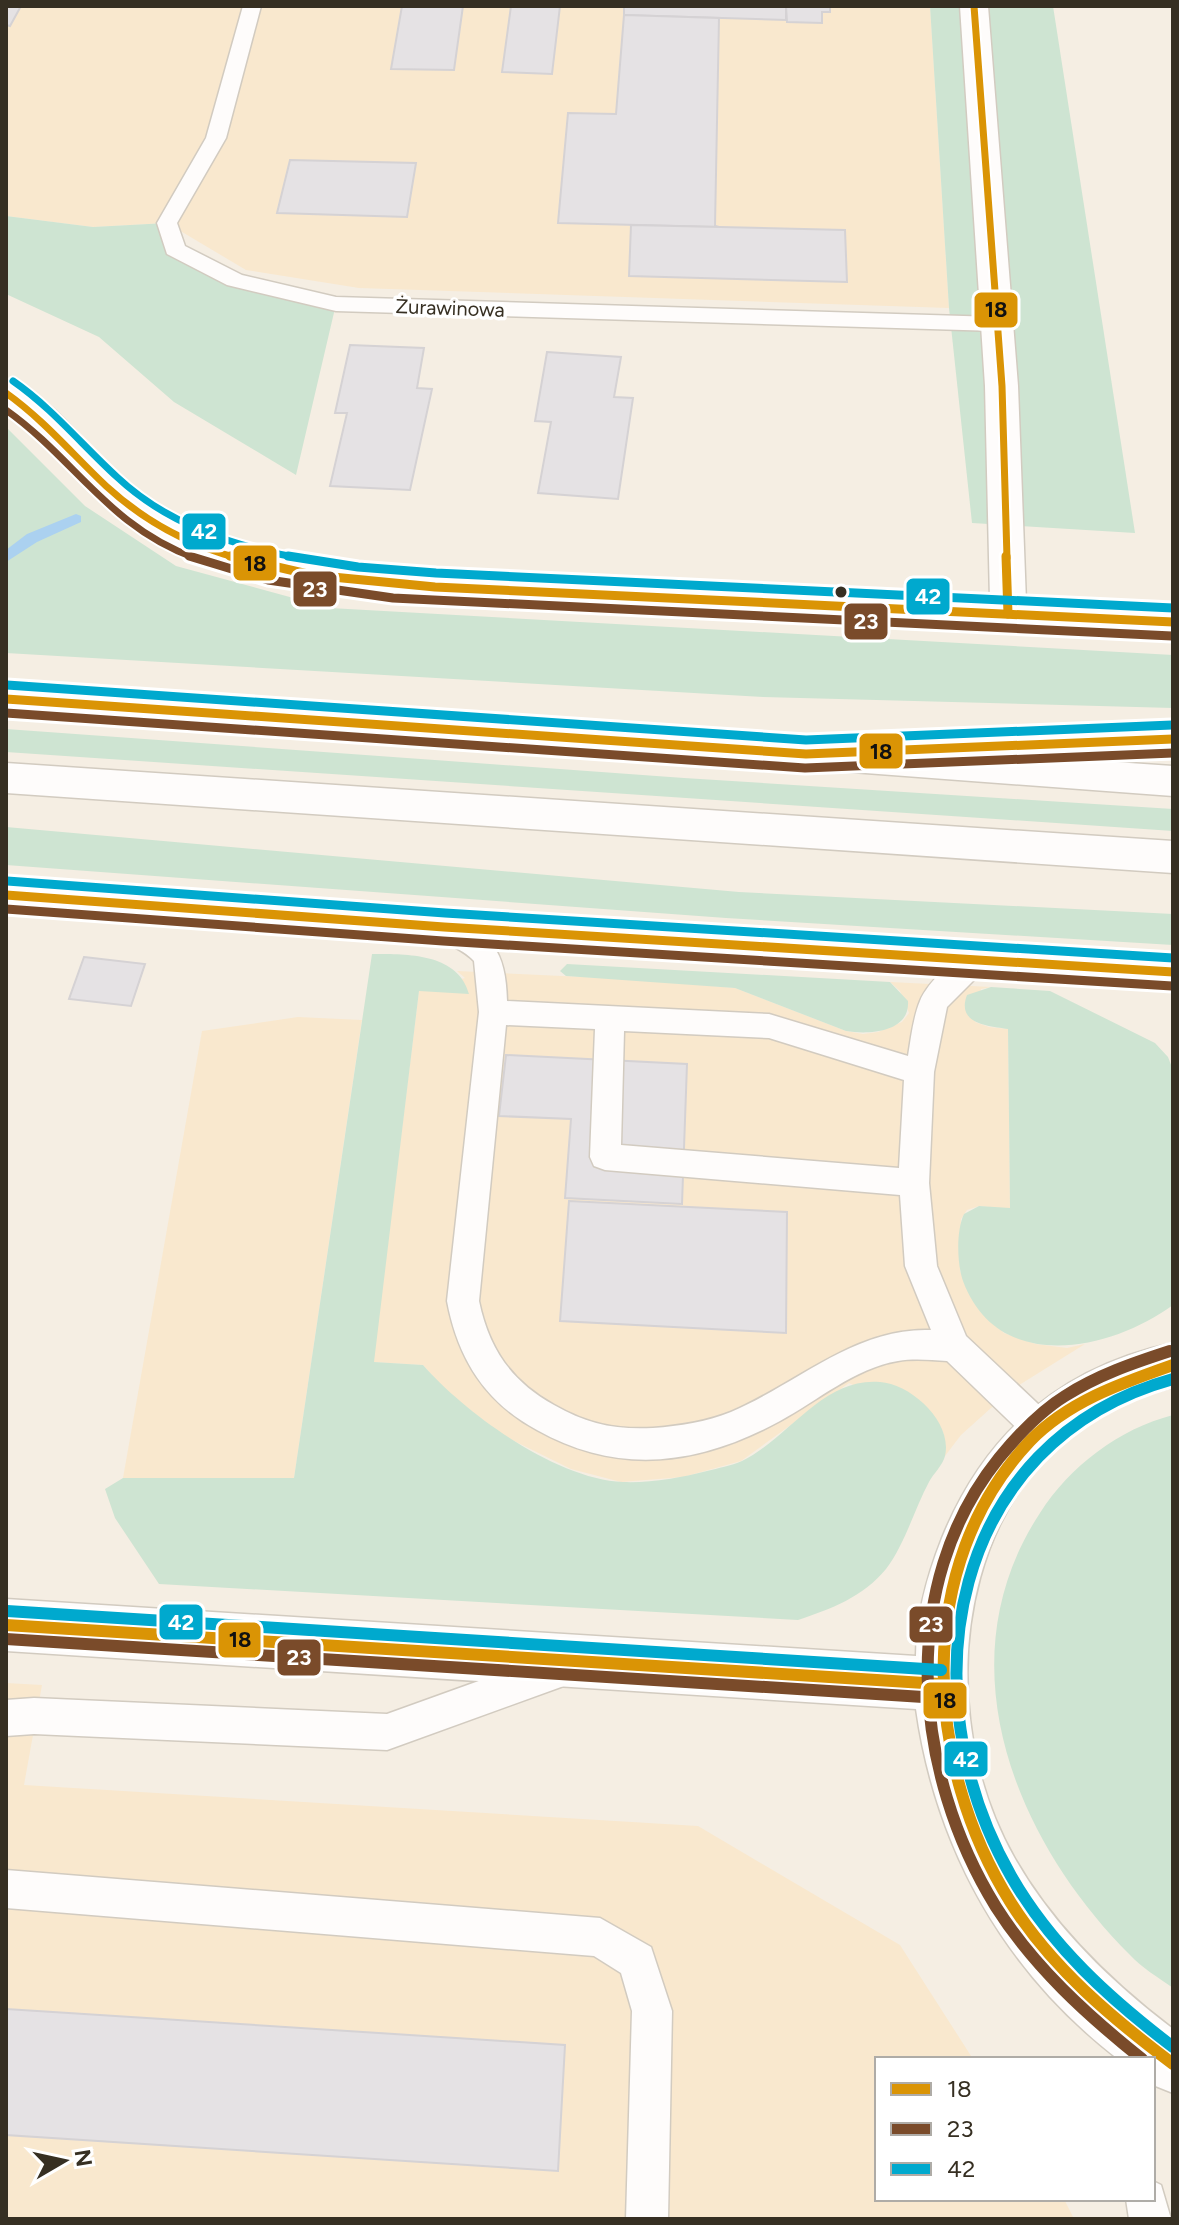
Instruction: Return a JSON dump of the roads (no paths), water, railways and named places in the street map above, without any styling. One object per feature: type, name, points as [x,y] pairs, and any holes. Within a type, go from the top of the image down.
[{"type":"street","points":[[974,6],[997,324],[1008,548],[1008,614]]},
{"type":"street","points":[[6,393],[53,428],[103,483],[133,509],[184,538],[235,559],[268,567],[426,584],[1173,622]]},
{"type":"street","points":[[6,699],[301,717],[1173,781]]},
{"type":"street","points":[[806,754],[1173,739]]},
{"type":"street","points":[[6,778],[1173,857]]},
{"type":"street","points":[[6,895],[444,927],[1173,972]]},
{"type":"street","points":[[1173,1365],[1114,1383],[1069,1408],[1042,1430],[990,1488],[960,1546],[943,1612],[940,1684],[946,1746],[964,1806],[990,1868],[1026,1926],[1126,2045],[1173,2064]]},
{"type":"street","points":[[6,1625],[940,1684]]},
{"type":"lane","name":"Żurawinowa","points":[[252,6],[216,138],[167,223],[175,249],[235,280],[336,304],[997,324]]},
{"type":"lane","points":[[444,927],[470,938],[487,953],[492,972],[493,1012],[463,1301],[468,1333],[480,1358],[500,1386],[559,1426],[599,1441],[655,1443],[723,1431],[846,1363],[897,1346],[954,1346]]},
{"type":"lane","points":[[975,961],[933,1003],[919,1072],[914,1183],[921,1266],[954,1346],[1042,1430]]},
{"type":"lane","points":[[493,1012],[769,1026],[919,1072]]},
{"type":"lane","points":[[610,1018],[605,1157],[914,1183]]},
{"type":"lane","points":[[6,1718],[34,1716],[387,1732],[579,1662]]},
{"type":"lane","points":[[6,1889],[600,1937],[637,1961],[652,2011],[647,2219]]},
{"type":"waterway","points":[[6,557],[32,538],[76,519]]}]
